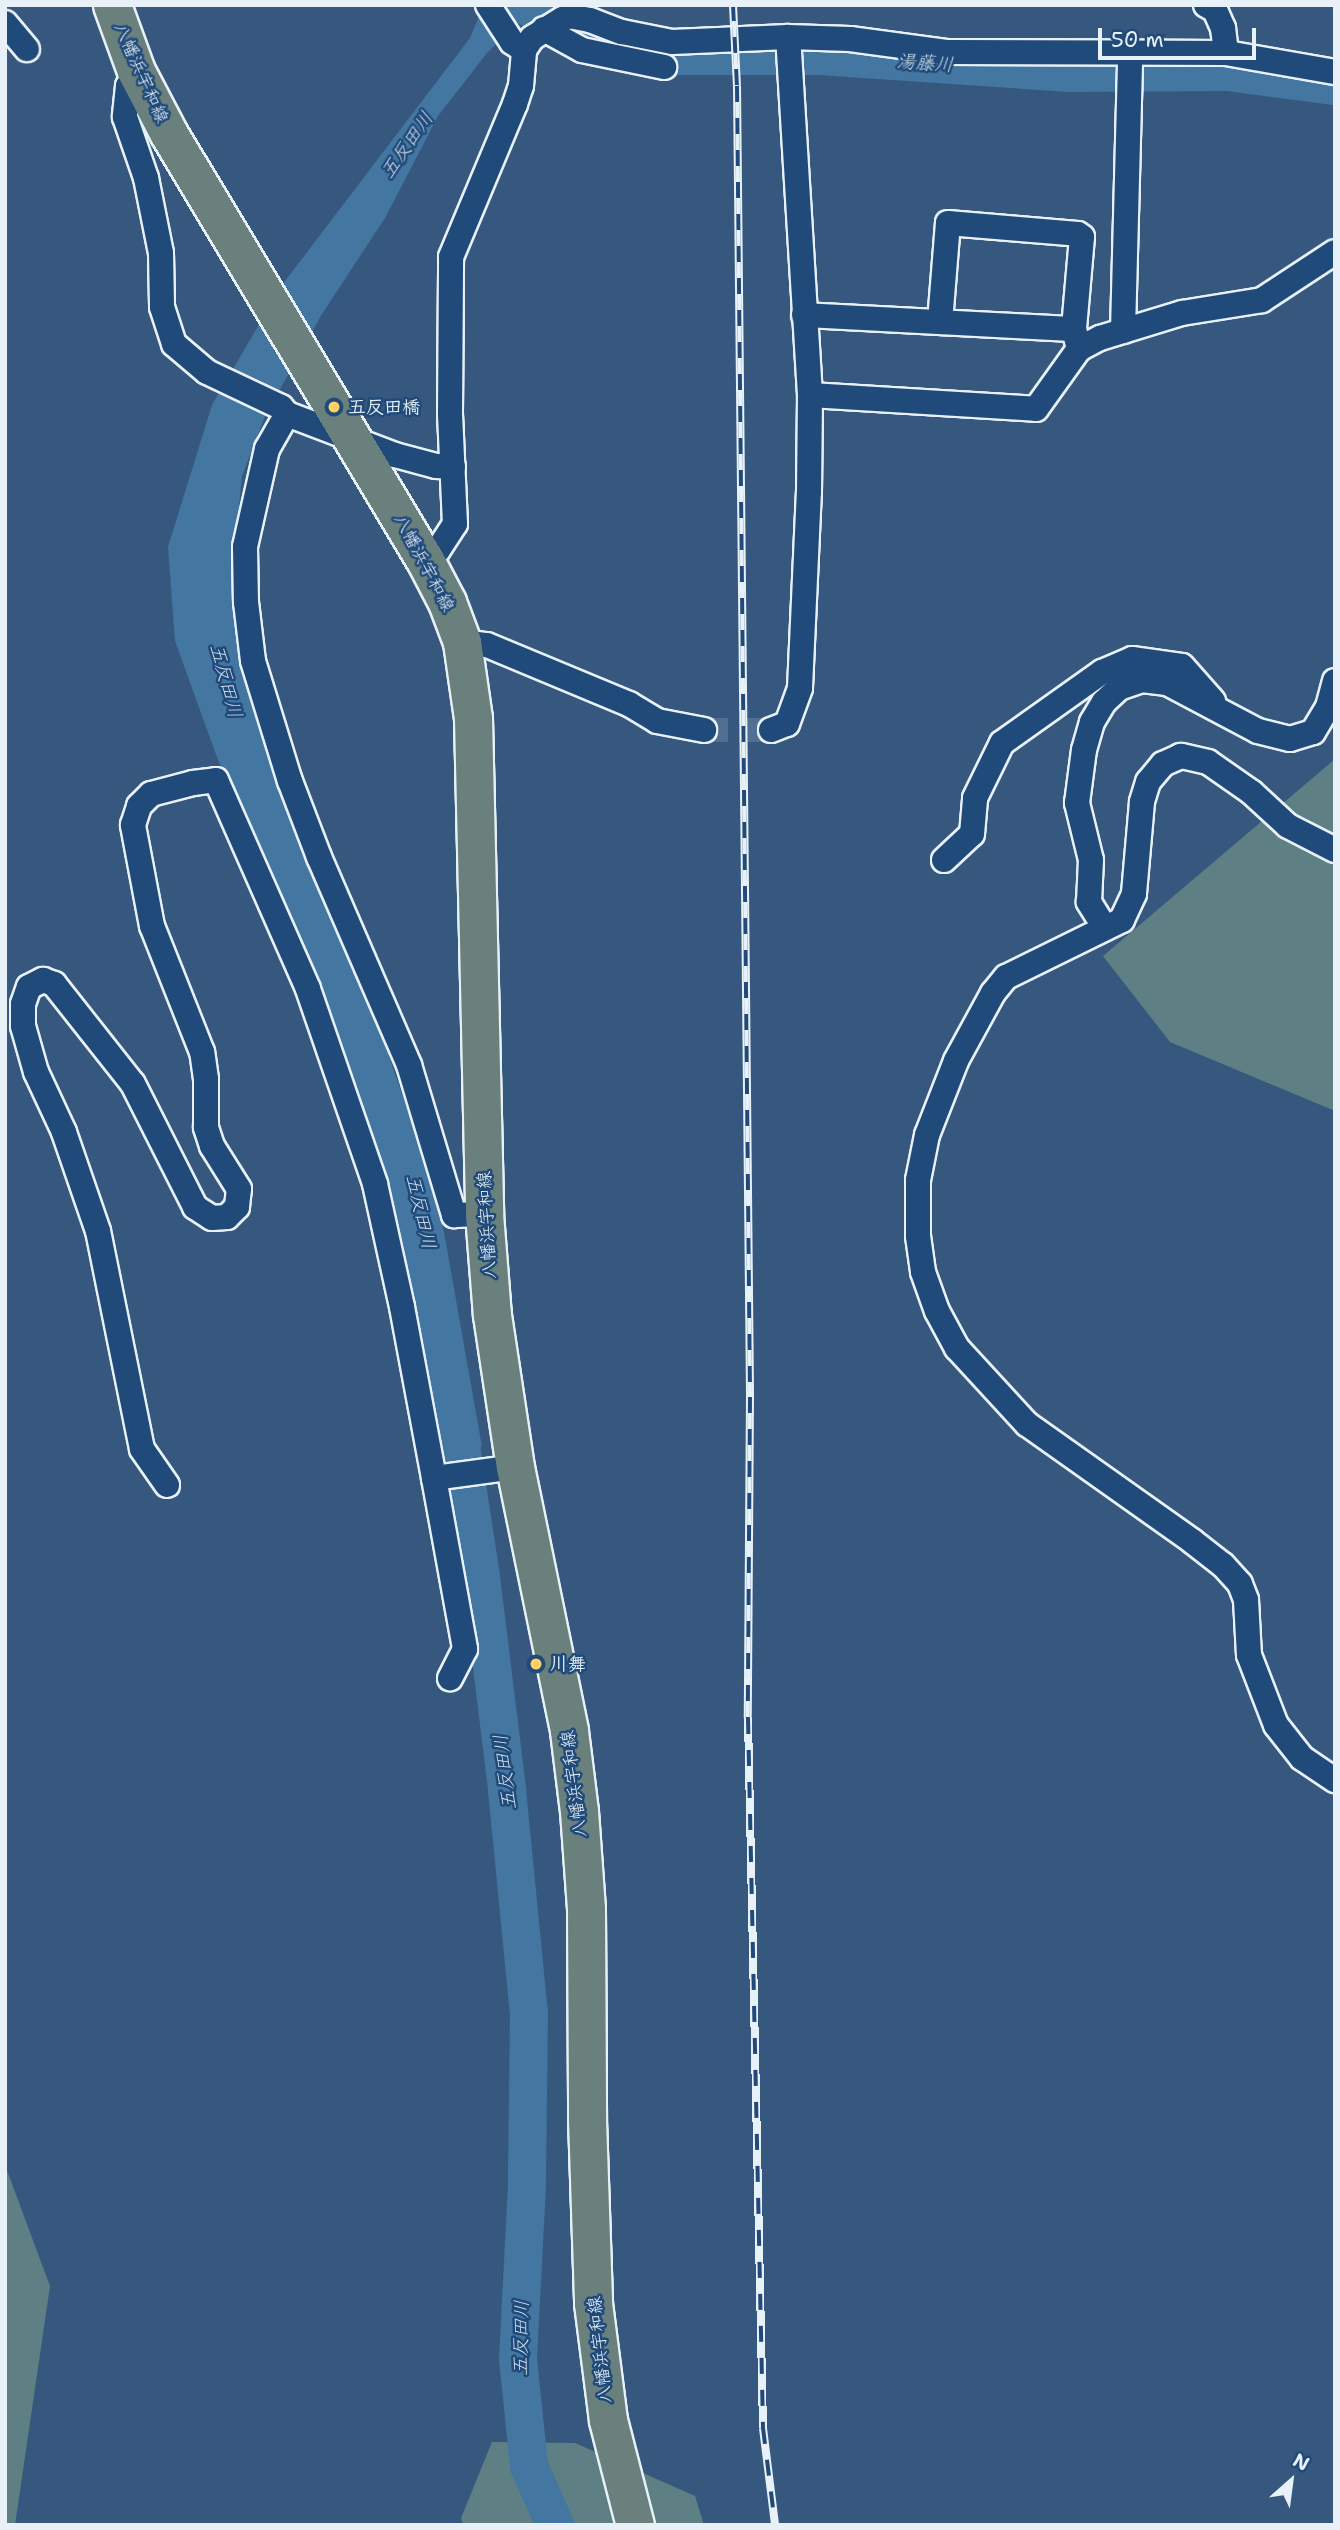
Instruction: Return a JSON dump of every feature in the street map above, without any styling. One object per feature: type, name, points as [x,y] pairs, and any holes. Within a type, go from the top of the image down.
[{"type":"main road","name":"八幡浜宇和線","points":[[112,5],[136,71],[169,134],[310,364],[424,558],[447,601],[462,642],[473,718],[475,757],[484,1214],[505,1469],[550,1629],[579,1811],[586,1909],[587,2119],[593,2303],[608,2420],[635,2525]]},
{"type":"street","points":[[424,558],[438,550],[456,524],[448,303],[450,257],[521,86],[518,46],[488,5]]},
{"type":"street","points":[[1206,5],[1215,10],[1223,28],[1226,53]]},
{"type":"street","points":[[518,46],[559,19],[672,42],[788,49],[850,39],[946,52],[1130,67],[1226,53],[1335,72]]},
{"type":"street","points":[[559,19],[582,50],[664,67]]},
{"type":"street","points":[[5,23],[27,48]]},
{"type":"street","points":[[771,730],[787,724],[800,688],[810,492],[810,395],[788,49]]},
{"type":"street","points":[[1123,331],[1130,67]]},
{"type":"street","points":[[136,71],[128,86],[125,117],[146,178],[161,253],[162,307],[174,344],[207,372],[226,379],[284,410],[395,455],[436,466],[453,467]]},
{"type":"street","points":[[810,395],[1036,409],[1076,339],[1082,237],[1078,234],[948,223],[940,322]]},
{"type":"street","points":[[804,315],[940,322],[1076,339],[1100,338],[1182,313],[1262,300],[1335,252]]},
{"type":"street","points":[[284,410],[267,449],[245,548],[246,602],[253,661],[290,781],[319,857],[409,1065],[454,1216],[484,1214]]},
{"type":"street","points":[[462,642],[487,645],[629,704],[657,721],[704,730]]},
{"type":"street","points":[[944,860],[972,834],[975,798],[1002,743],[1102,672],[1132,659],[1182,666],[1222,712]]},
{"type":"street","points":[[1105,928],[1089,902],[1091,860],[1077,803],[1084,750],[1092,722],[1104,702],[1119,688],[1142,680],[1167,683],[1258,731],[1290,738],[1313,732],[1328,707],[1335,681]]},
{"type":"street","points":[[1335,850],[1288,826],[1251,792],[1208,762],[1181,756],[1163,764],[1148,782],[1142,802],[1134,894],[1122,920],[1006,977],[993,993],[962,1050],[927,1135],[918,1180],[918,1236],[923,1272],[937,1311],[957,1348],[1027,1424],[1192,1541],[1240,1584],[1246,1600],[1249,1655],[1276,1725],[1302,1758],[1335,1780]]},
{"type":"street","points":[[167,1485],[142,1449],[97,1231],[64,1132],[36,1072],[23,1026],[23,1004],[29,987],[43,980],[54,984],[133,1084],[195,1207],[212,1218],[227,1217],[237,1207],[239,1189],[212,1146],[206,1127],[206,1079],[202,1052],[152,926],[133,825],[139,806],[151,794],[216,780],[308,989],[375,1184],[438,1477],[466,1649],[450,1678]]},
{"type":"street","points":[[438,1477],[505,1469]]},
{"type":"green space","points":[[1335,759],[1335,1111],[1170,1042],[1103,956]]},
{"type":"green space","points":[[5,2165],[50,2286],[15,2525],[5,2525]]},
{"type":"green space","points":[[492,2442],[575,2443],[695,2496],[704,2525],[463,2525],[461,2518]]},
{"type":"water","points":[[484,5],[535,5],[487,53],[438,116],[385,218],[322,314],[265,416],[242,476],[234,558],[235,611],[257,717],[295,833],[329,903],[367,994],[427,1165],[444,1232],[482,1447],[436,1455],[398,1246],[337,1031],[218,760],[175,641],[168,547],[212,405],[285,281],[470,38]]},
{"type":"waterway","name":"湯藤川","points":[[524,5],[589,38],[662,56],[820,56],[1070,73],[1227,72],[1335,86]]},
{"type":"waterway","name":"五反田川","points":[[454,1400],[481,1577],[507,1790],[529,2013],[527,2186],[518,2359],[529,2466],[555,2525]]},
{"type":"tunnel","points":[[704,730],[771,730]]},
{"type":"railway","points":[[733,5],[737,86],[750,1397],[748,1718],[763,2428],[775,2525]]},
{"type":"place","name":"五反田橋","points":[[334,407]]},
{"type":"place","name":"川舞","points":[[536,1664]]}]
